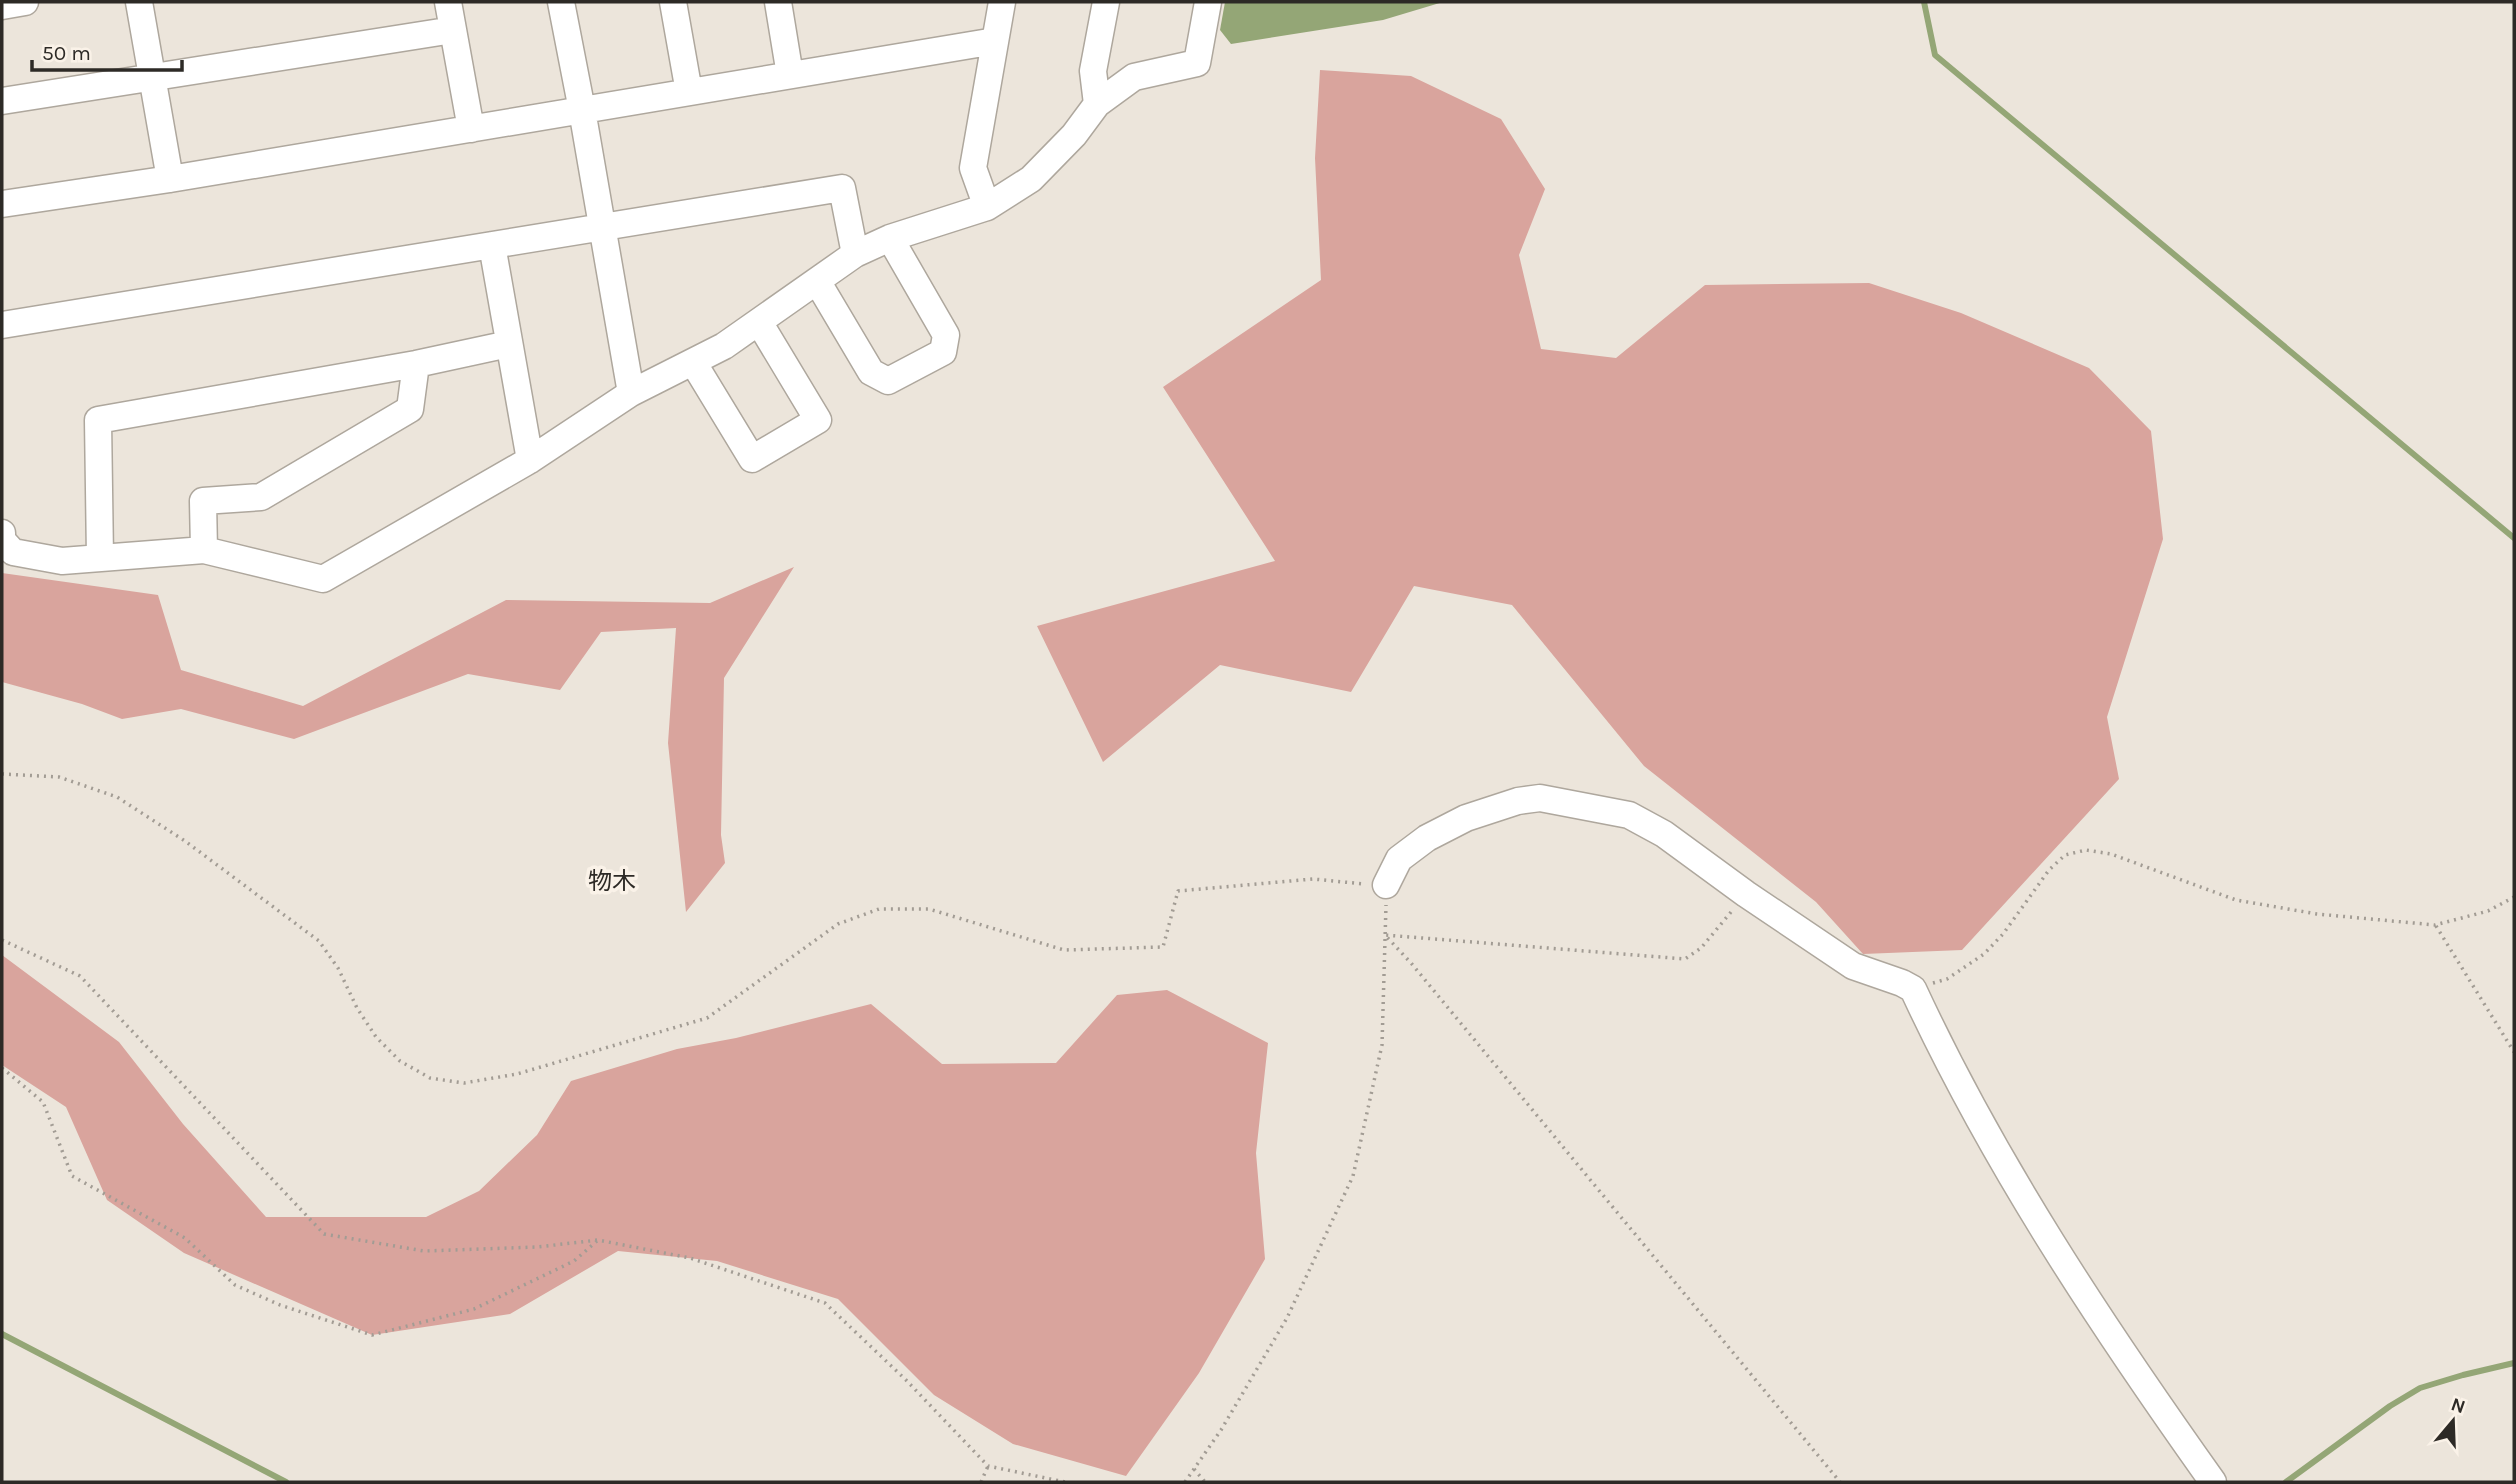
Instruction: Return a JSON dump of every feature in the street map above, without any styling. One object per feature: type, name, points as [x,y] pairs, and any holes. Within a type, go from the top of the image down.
[{"type":"street","points":[[2,6],[25,2]]},
{"type":"street","points":[[139,2],[170,179]]},
{"type":"street","points":[[448,2],[471,129]]},
{"type":"street","points":[[561,2],[631,393]]},
{"type":"street","points":[[673,2],[689,92]]},
{"type":"street","points":[[778,2],[790,75]]},
{"type":"street","points":[[987,207],[973,168],[1002,2]]},
{"type":"street","points":[[1097,104],[1093,71],[1106,2]]},
{"type":"street","points":[[2,533],[2,540],[13,552],[62,561],[204,550],[323,579],[530,460],[631,393],[724,346],[855,254],[890,238],[987,207],[1031,179],[1074,135],[1097,104],[1134,76],[1197,63],[1208,2]]},
{"type":"street","points":[[2,101],[453,30]]},
{"type":"street","points":[[2,204],[170,179],[995,41]]},
{"type":"street","points":[[2,325],[842,188],[855,254]]},
{"type":"street","points":[[817,281],[870,372],[888,381],[943,352],[946,335],[890,238]]},
{"type":"street","points":[[492,245],[530,460]]},
{"type":"street","points":[[693,362],[752,459],[818,421],[759,322]]},
{"type":"street","points":[[100,558],[99,420],[416,364],[509,344]]},
{"type":"street","points":[[204,550],[203,501],[261,498],[410,409],[416,364]]},
{"type":"street","points":[[1386,885],[1399,859],[1427,838],[1466,818],[1518,801],[1540,798],[1629,815],[1664,834],[1853,967],[1902,982],[1913,989],[1957,1078],[2018,1187],[2146,1386],[2213,1482]]},
{"type":"path","points":[[2,774],[59,777],[117,797],[185,841],[319,941],[338,968],[357,1008],[376,1037],[400,1061],[430,1078],[464,1083],[517,1074],[707,1018],[838,924],[879,909],[929,909],[1064,950],[1163,947],[1178,891],[1313,879],[1386,885],[1382,1045],[1353,1176],[1287,1318],[1221,1430],[1185,1482]]},
{"type":"path","points":[[1913,989],[1947,978],[1983,954],[2003,934],[2049,870],[2065,855],[2086,850],[2111,854],[2236,900],[2316,914],[2435,925],[2488,911],[2514,897]]},
{"type":"path","points":[[1385,935],[1685,959],[1701,948],[1746,894]]},
{"type":"path","points":[[2435,925],[2514,1052]]},
{"type":"path","points":[[1385,935],[1840,1482]]},
{"type":"path","points":[[2,940],[80,976],[324,1234],[424,1251],[537,1247],[598,1240],[690,1258],[825,1303],[906,1380],[988,1466],[1065,1482]]},
{"type":"path","points":[[2,1068],[43,1102],[72,1176],[185,1238],[235,1285],[280,1305],[372,1335],[474,1309],[574,1261],[598,1240]]},
{"type":"path","points":[[981,1482],[988,1466]]},
{"type":"path","points":[[1194,1469],[1205,1482]]},
{"type":"shaded area","points":[[1225,2],[1443,2],[1383,20],[1231,44],[1220,30]]},
{"type":"shaded area","points":[[1320,70],[1411,76],[1501,119],[1545,189],[1519,255],[1541,349],[1616,358],[1705,285],[1869,283],[1961,313],[2089,368],[2151,431],[2163,539],[2107,717],[2119,779],[1962,950],[1863,954],[1816,902],[1644,766],[1512,605],[1414,586],[1351,692],[1220,665],[1103,762],[1037,626],[1275,561],[1163,387],[1321,280],[1315,158]]},
{"type":"shaded area","points":[[794,567],[724,678],[721,835],[725,863],[686,912],[668,743],[676,628],[601,632],[560,690],[468,674],[294,739],[181,709],[122,719],[82,704],[2,682],[2,573],[158,595],[181,670],[303,706],[506,600],[710,603]]},
{"type":"shaded area","points":[[2,955],[119,1042],[183,1124],[266,1217],[426,1217],[479,1191],[537,1135],[571,1081],[677,1049],[736,1038],[871,1004],[942,1064],[1056,1063],[1117,995],[1167,990],[1268,1043],[1256,1153],[1265,1259],[1199,1373],[1126,1476],[1013,1444],[934,1395],[838,1299],[717,1261],[618,1251],[510,1314],[372,1335],[184,1253],[107,1200],[66,1107],[2,1065]]},
{"type":"waterway","points":[[1924,2],[1935,55],[2514,538]]},
{"type":"waterway","points":[[2,1334],[286,1482]]},
{"type":"waterway","points":[[2286,1482],[2390,1406],[2420,1388],[2514,1363]]},
{"type":"district","name":"物木","points":[[612,881]]}]
